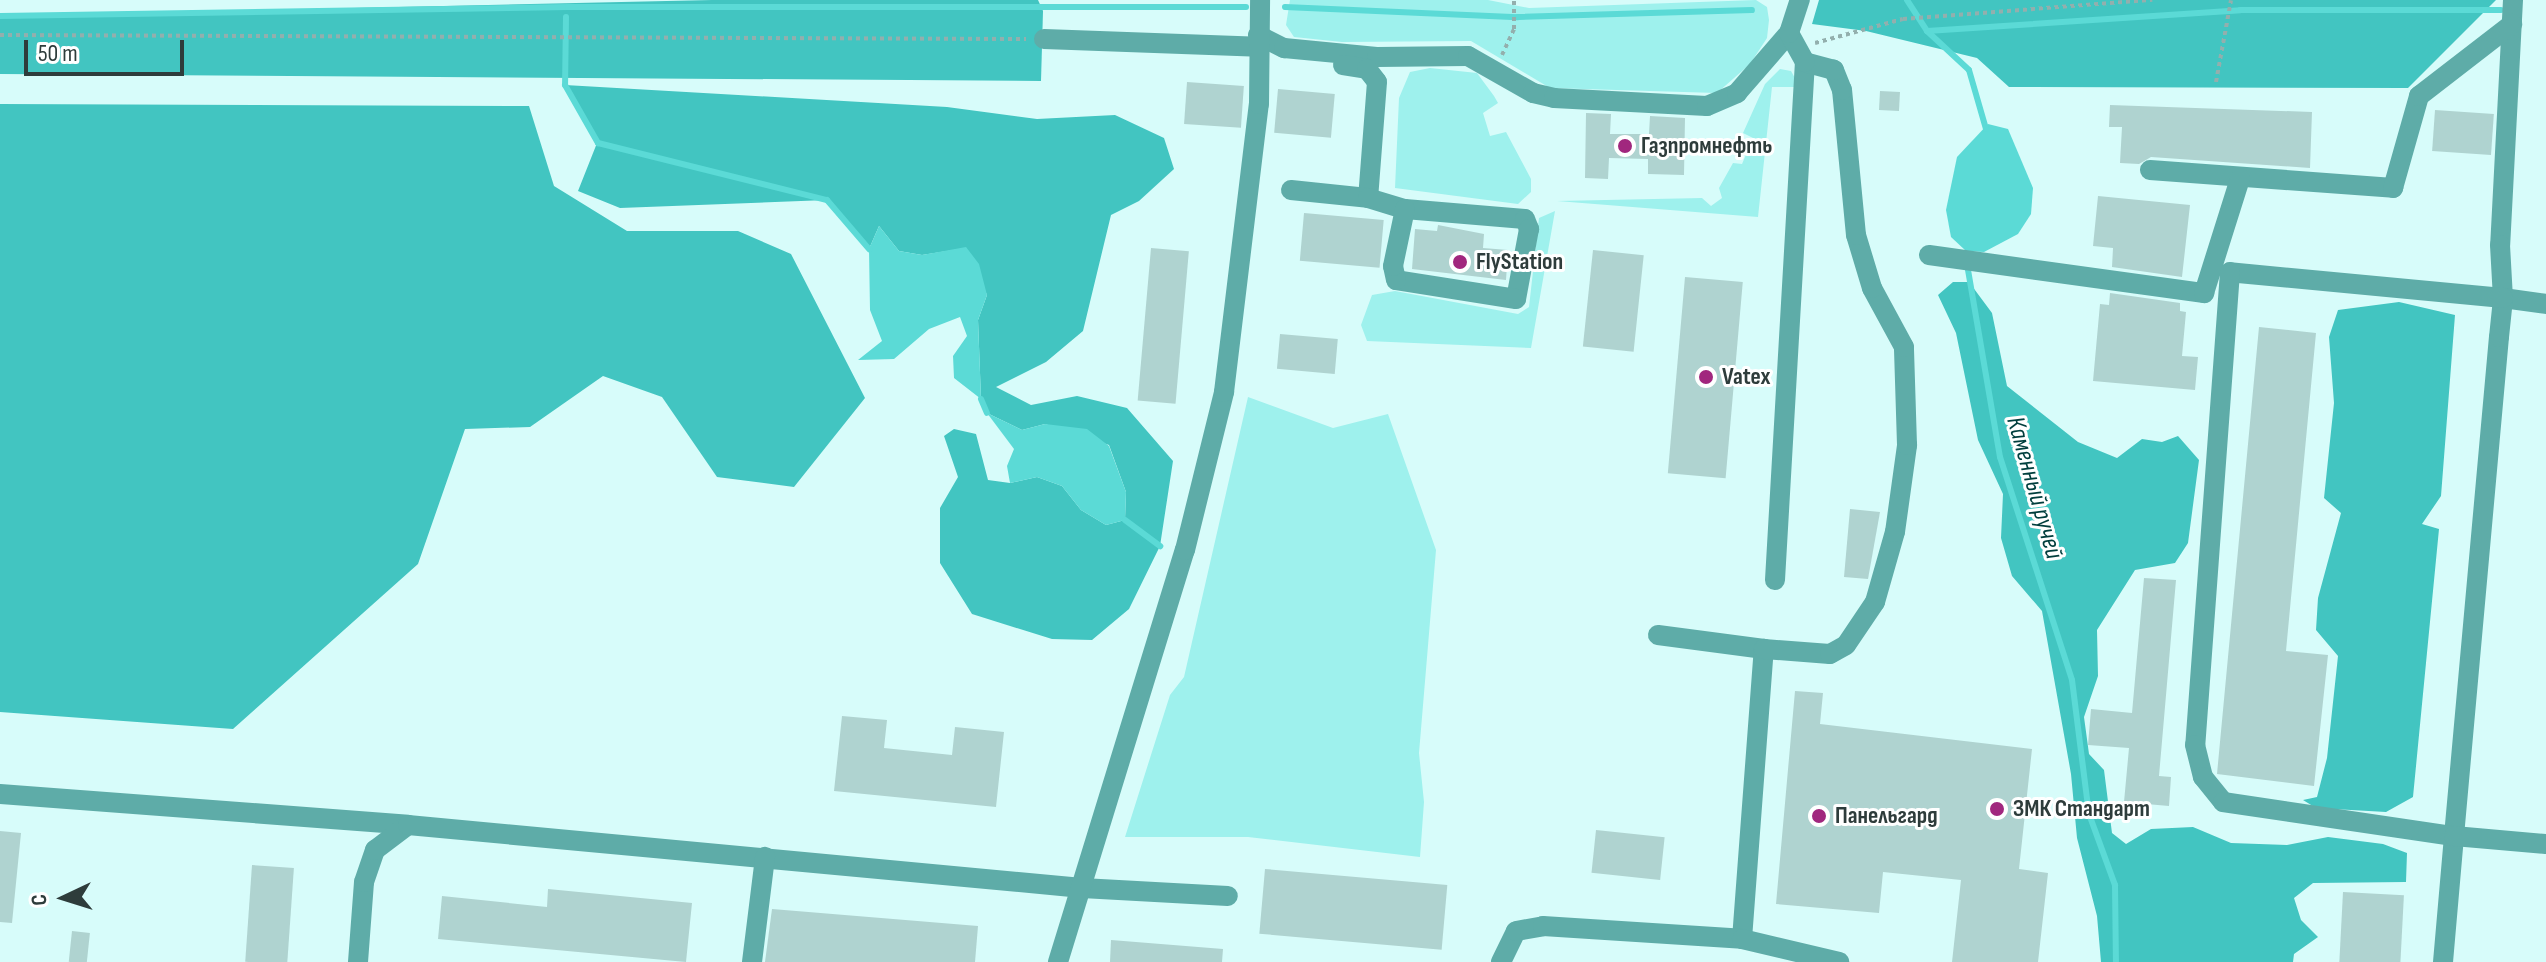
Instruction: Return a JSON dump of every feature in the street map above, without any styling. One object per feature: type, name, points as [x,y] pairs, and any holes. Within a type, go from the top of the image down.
[{"type":"lane","points":[[1058,962],[1185,550],[1224,392],[1259,104],[1260,0]]},
{"type":"lane","points":[[1775,580],[1800,0]]},
{"type":"lane","points":[[2443,962],[2503,298],[2500,245],[2513,0]]},
{"type":"lane","points":[[2150,170],[2393,188],[2419,96],[2512,24]]},
{"type":"lane","points":[[1044,39],[1258,41],[1316,62],[1367,69],[1377,82]]},
{"type":"lane","points":[[1284,48],[1377,57],[1458,54],[1533,93],[1554,98],[1707,106],[1737,93],[1796,47]]},
{"type":"lane","points":[[1658,635],[1830,654],[1846,645],[1875,602],[1895,532],[1907,445],[1904,347],[1872,288],[1856,235],[1842,90],[1834,70],[1796,47]]},
{"type":"lane","points":[[1368,198],[1377,57]]},
{"type":"lane","points":[[1929,255],[2204,293],[2240,179]]},
{"type":"lane","points":[[1291,190],[1368,198],[1405,209],[1525,219],[1529,229],[1516,299],[1396,280],[1393,266],[1405,209]]},
{"type":"lane","points":[[2546,304],[2230,272],[2195,745],[2203,777],[2223,802],[2454,836],[2546,844]]},
{"type":"lane","points":[[1742,939],[1764,649]]},
{"type":"lane","points":[[0,794],[408,825],[1082,888],[1228,896]]},
{"type":"lane","points":[[358,962],[364,882],[375,850],[408,825]]},
{"type":"lane","points":[[752,962],[765,857]]},
{"type":"lane","points":[[1501,962],[1516,931],[1543,926],[1742,939],[1839,962]]},
{"type":"path","points":[[1492,70],[1516,17],[1514,0]]},
{"type":"path","points":[[1796,47],[1849,38],[1903,19],[2152,0]]},
{"type":"path","points":[[2216,82],[2231,19],[2231,2]]},
{"type":"path","points":[[0,35],[1044,39]]},
{"type":"shaded area","points":[[712,0],[1038,0],[1043,11],[1041,81],[0,74],[0,16]]},
{"type":"shaded area","points":[[1290,0],[1488,0],[1529,8],[1756,0],[1767,7],[1769,20],[1767,38],[1750,64],[1717,93],[1550,88],[1471,41],[1342,42],[1294,37],[1286,25]]},
{"type":"shaded area","points":[[1819,0],[2496,0],[2408,88],[2009,87],[1977,58],[1866,31],[1812,24]]},
{"type":"shaded area","points":[[1430,68],[1477,73],[1494,96],[1498,103],[1483,113],[1490,136],[1506,132],[1531,179],[1531,192],[1518,204],[1395,188],[1399,98],[1410,72]]},
{"type":"shaded area","points":[[1780,69],[1791,71],[1800,87],[1772,87],[1758,217],[1557,201],[1702,198],[1711,206],[1722,198],[1719,188],[1733,163],[1742,164],[1753,138],[1743,133],[1765,84]]},
{"type":"shaded area","points":[[565,85],[947,107],[1037,119],[1115,115],[1164,138],[1174,169],[1139,201],[1111,215],[1083,331],[1046,362],[996,387],[1031,405],[1077,396],[1127,408],[1173,461],[1160,546],[1129,609],[1092,640],[1052,639],[972,614],[940,563],[940,508],[958,477],[944,436],[954,429],[976,434],[988,480],[1010,483],[1037,477],[1062,486],[1081,510],[1106,525],[1125,520],[1126,492],[1109,445],[1045,424],[1022,430],[987,413],[981,399],[978,320],[987,295],[966,248],[922,255],[899,251],[879,226],[869,249],[827,200],[620,208],[578,191],[597,143]]},
{"type":"shaded area","points":[[0,104],[529,106],[554,186],[627,231],[738,231],[791,254],[865,398],[794,487],[717,477],[662,397],[603,376],[530,427],[465,429],[418,564],[233,729],[0,712]]},
{"type":"shaded area","points":[[1988,124],[2008,129],[2033,188],[2031,214],[2018,234],[1984,252],[1966,251],[1951,237],[1946,210],[1957,157]]},
{"type":"shaded area","points":[[1555,211],[1531,348],[1367,341],[1361,325],[1372,295],[1395,291],[1518,314],[1529,307],[1539,218]]},
{"type":"shaded area","points":[[879,226],[899,251],[922,255],[966,247],[979,264],[987,295],[978,320],[981,399],[954,378],[953,356],[967,336],[960,317],[929,329],[894,359],[858,360],[882,341],[870,310],[869,249]]},
{"type":"shaded area","points":[[1953,282],[1969,282],[1992,313],[2007,386],[2078,442],[2117,458],[2142,439],[2162,442],[2178,436],[2199,460],[2188,543],[2175,563],[2135,570],[2097,630],[2098,676],[2084,717],[2089,754],[2104,770],[2112,833],[2126,844],[2151,829],[2193,827],[2231,843],[2287,845],[2328,837],[2383,844],[2407,853],[2406,882],[2313,883],[2294,898],[2301,920],[2318,937],[2294,954],[2293,962],[2101,962],[2097,916],[2077,838],[2071,774],[2042,611],[2012,576],[2001,538],[2003,494],[1978,440],[1956,333],[1938,295]]},
{"type":"shaded area","points":[[2399,302],[2455,315],[2441,496],[2422,524],[2439,529],[2413,797],[2386,812],[2316,808],[2303,800],[2317,797],[2327,758],[2338,656],[2316,630],[2318,598],[2341,513],[2324,498],[2334,403],[2329,337],[2338,310]]},
{"type":"shaded area","points":[[1248,397],[1333,428],[1388,414],[1436,550],[1419,753],[1424,802],[1420,857],[1248,837],[1125,837],[1170,695],[1184,677]]},
{"type":"shaded area","points":[[987,413],[1022,430],[1045,424],[1087,429],[1109,446],[1126,492],[1125,520],[1106,525],[1081,510],[1062,486],[1037,477],[1010,483],[1007,466],[1014,449]]},
{"type":"building","points":[[1187,82],[1244,86],[1241,128],[1184,124]]},
{"type":"building","points":[[1278,89],[1335,94],[1331,138],[1274,133]]},
{"type":"building","points":[[1880,91],[1900,92],[1899,111],[1879,110]]},
{"type":"building","points":[[2110,105],[2312,112],[2310,168],[2151,157],[2139,164],[2120,163],[2122,127],[2109,127]]},
{"type":"building","points":[[2435,110],[2494,114],[2491,155],[2432,151]]},
{"type":"building","points":[[1586,113],[1611,114],[1610,134],[1649,134],[1650,116],[1685,118],[1684,175],[1648,174],[1648,159],[1609,158],[1608,179],[1585,178]]},
{"type":"building","points":[[2098,196],[2190,205],[2182,277],[2112,267],[2113,248],[2093,246]]},
{"type":"building","points":[[1304,213],[1384,220],[1380,268],[1300,261]]},
{"type":"building","name":"FlyStation","points":[[1438,225],[1484,234],[1483,248],[1508,250],[1506,280],[1412,269],[1415,229],[1437,231]]},
{"type":"building","points":[[1151,248],[1189,251],[1176,404],[1138,400]]},
{"type":"building","points":[[1593,250],[1644,255],[1634,352],[1583,346]]},
{"type":"building","name":"Vatex","points":[[1685,277],[1743,282],[1726,478],[1668,473]]},
{"type":"building","points":[[2110,293],[2180,303],[2180,311],[2186,312],[2182,356],[2198,357],[2195,390],[2093,381],[2100,304],[2109,305]]},
{"type":"building","points":[[2259,327],[2316,333],[2286,651],[2328,655],[2314,786],[2217,774]]},
{"type":"building","points":[[1280,334],[1338,339],[1335,374],[1277,369]]},
{"type":"building","points":[[1850,509],[1880,512],[1868,579],[1844,577]]},
{"type":"building","points":[[2144,578],[2176,580],[2159,776],[2171,777],[2169,806],[2124,802],[2129,748],[2088,745],[2091,709],[2132,713]]},
{"type":"building","points":[[1795,691],[1823,693],[1820,724],[2032,749],[2019,869],[2048,873],[2038,962],[1952,962],[1961,880],[1883,872],[1879,913],[1776,904]]},
{"type":"building","points":[[842,716],[887,720],[884,748],[952,755],[955,727],[1004,732],[996,807],[834,791]]},
{"type":"building","points":[[1596,830],[1665,837],[1660,880],[1592,873]]},
{"type":"building","points":[[0,831],[21,833],[12,923],[0,922]]},
{"type":"building","points":[[252,865],[294,868],[287,962],[245,962]]},
{"type":"building","points":[[1265,869],[1447,885],[1442,950],[1259,934]]},
{"type":"building","points":[[548,889],[692,903],[686,962],[438,939],[442,896],[547,907]]},
{"type":"building","points":[[2343,892],[2404,895],[2400,962],[2339,962]]},
{"type":"building","points":[[772,909],[978,926],[975,962],[765,962]]},
{"type":"building","points":[[72,931],[90,933],[87,962],[69,962]]},
{"type":"building","points":[[1111,940],[1223,949],[1222,962],[1110,962]]},
{"type":"waterway","name":"Каменный ручей","points":[[1907,0],[1927,31],[1969,70],[1986,129]]},
{"type":"waterway","points":[[0,16],[568,7],[1246,7]]},
{"type":"waterway","points":[[1285,7],[1518,17],[1752,10]]},
{"type":"waterway","points":[[1927,31],[2240,10],[2501,10]]},
{"type":"waterway","points":[[566,17],[565,85],[598,143],[827,200],[869,249]]},
{"type":"waterway","name":"Каменный ручей","points":[[1967,264],[2000,457],[2072,680],[2089,814],[2115,885],[2116,962]]},
{"type":"waterway","points":[[981,399],[987,413]]},
{"type":"waterway","points":[[1125,520],[1160,546]]},
{"type":"place","name":"Газпромнефть","points":[[1625,146]]},
{"type":"place","name":"FlyStation","points":[[1460,262]]},
{"type":"place","name":"Vatex","points":[[1706,377]]},
{"type":"place","name":"ЗМК Стандарт","points":[[1997,809]]},
{"type":"place","name":"Панельгард","points":[[1819,816]]}]
